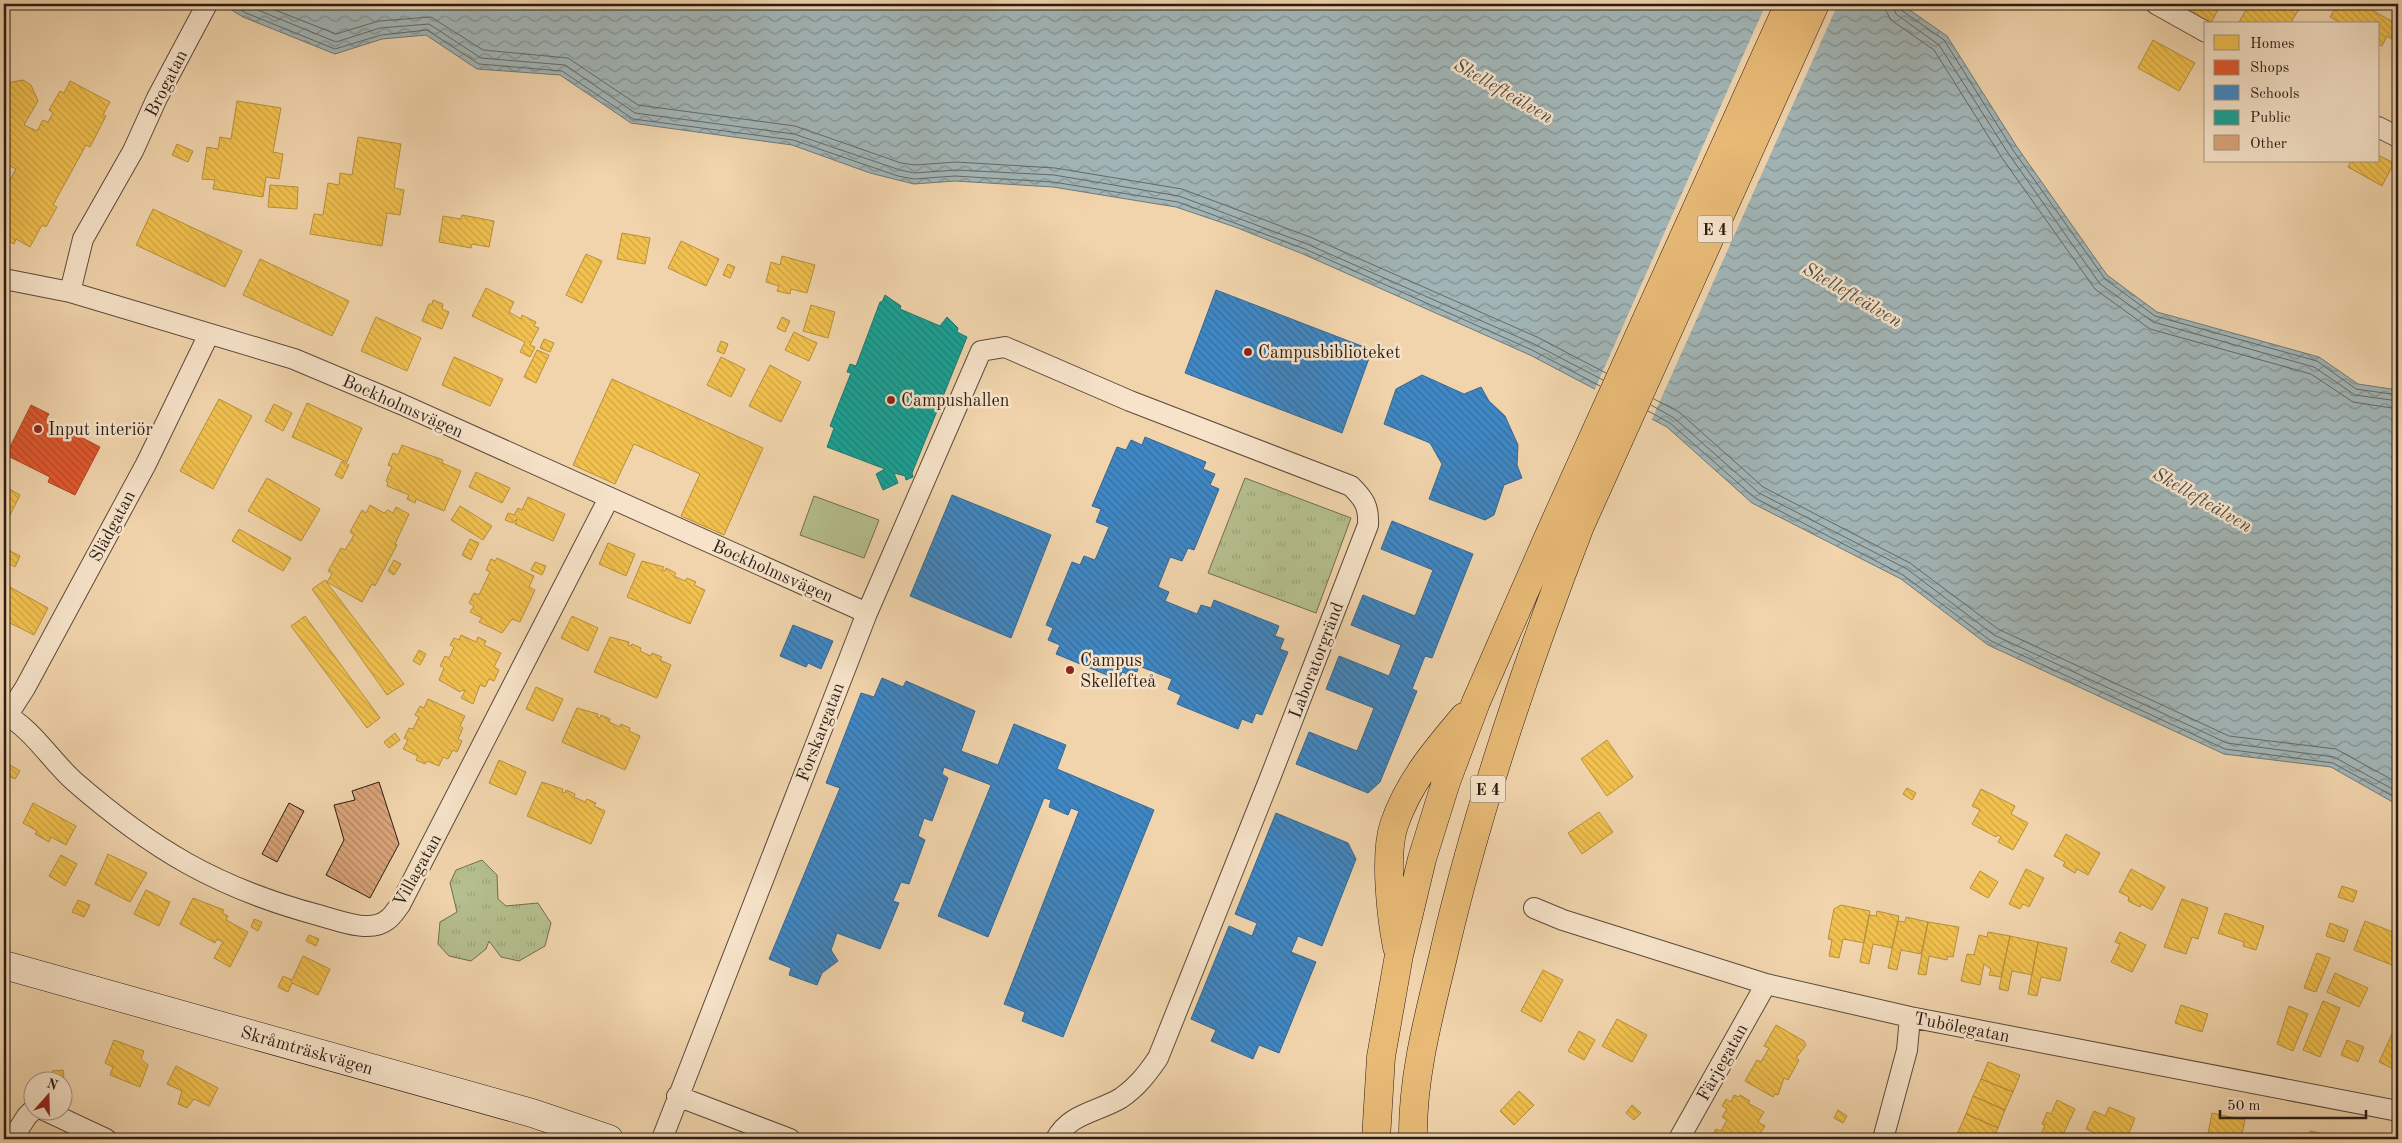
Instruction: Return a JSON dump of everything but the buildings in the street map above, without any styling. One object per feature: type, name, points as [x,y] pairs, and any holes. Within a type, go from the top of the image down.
[{"type":"highway","name":"E 4","points":[[1413,1139],[1412,1110],[1428,1022],[1467,860],[1498,755],[1543,624],[1580,526],[1602,449],[1672,259],[1788,4]]},
{"type":"highway","name":"E 4","points":[[1376,1139],[1381,1058],[1399,956],[1422,859],[1446,782],[1476,702],[1602,449],[1816,4]]},
{"type":"highway","points":[[1399,956],[1390,911],[1394,827],[1410,789],[1436,750],[1476,702]]},
{"type":"main road","name":"Skråmträskvägen","points":[[4,965],[532,1113],[609,1139]]},
{"type":"street","points":[[2156,4],[2204,31]]},
{"type":"street","name":"Brogatan","points":[[70,292],[83,239],[132,151],[157,98],[204,10]]},
{"type":"street","points":[[2380,127],[2398,137]]},
{"type":"street","name":"Bockholmsvägen","points":[[4,279],[70,292],[294,359],[867,613]]},
{"type":"street","name":"Slädgatan","points":[[6,715],[24,688],[136,481],[210,334]]},
{"type":"street","name":"Forskargatan","points":[[662,1139],[677,1096],[867,613],[981,351],[1005,347]]},
{"type":"street","name":"Laboratorgränd","points":[[1005,347],[1130,401],[1351,486],[1366,502],[1368,514],[1368,525],[1274,769],[1158,1058],[1143,1080],[1130,1091],[1118,1099],[1072,1119],[1056,1139]]},
{"type":"street","name":"Villagatan","points":[[6,715],[67,775],[108,811],[177,860],[214,879],[263,898],[344,922],[363,925],[378,924],[387,920],[400,906],[609,498]]},
{"type":"street","name":"Tubölegatan","points":[[1534,908],[1572,923],[1766,984],[1910,1016],[2398,1111]]},
{"type":"street","name":"Färjegatan","points":[[1679,1139],[1766,984]]},
{"type":"street","points":[[1884,1139],[1907,1050],[1910,1016]]},
{"type":"street","points":[[677,1096],[790,1139]]},
{"type":"street","points":[[12,1139],[24,1120]]},
{"type":"street","points":[[65,1120],[106,1139]]},
{"type":"green space","points":[[1245,478],[1351,518],[1316,613],[1208,573]]},
{"type":"green space","points":[[814,496],[879,520],[864,558],[800,535]]},
{"type":"green space","points":[[482,860],[497,875],[498,899],[506,906],[538,903],[551,923],[545,946],[519,961],[501,957],[489,941],[486,949],[471,961],[449,956],[438,944],[440,922],[457,912],[450,883],[456,870]]},
{"type":"water","name":"Skellefteälven","points":[[222,4],[1901,4],[1947,36],[2017,147],[2107,275],[2157,312],[2319,357],[2358,384],[2398,390],[2398,805],[2331,767],[2224,754],[1988,645],[1901,579],[1752,503],[1667,427],[1530,355],[1303,254],[1235,227],[1176,207],[1053,187],[955,181],[914,184],[870,173],[792,145],[631,123],[560,75],[477,69],[426,35],[382,39],[335,54],[243,17]]},
{"type":"pier","points":[[1766,4],[1838,4],[1651,421],[1594,391]]},
{"type":"place","name":"Campusbiblioteket","points":[[1248,352]]},
{"type":"place","name":"Campushallen","points":[[891,400]]},
{"type":"place","name":"Input interiör","points":[[38,429]]},
{"type":"place","name":"Campus Skellefteå","points":[[1070,670]]}]
